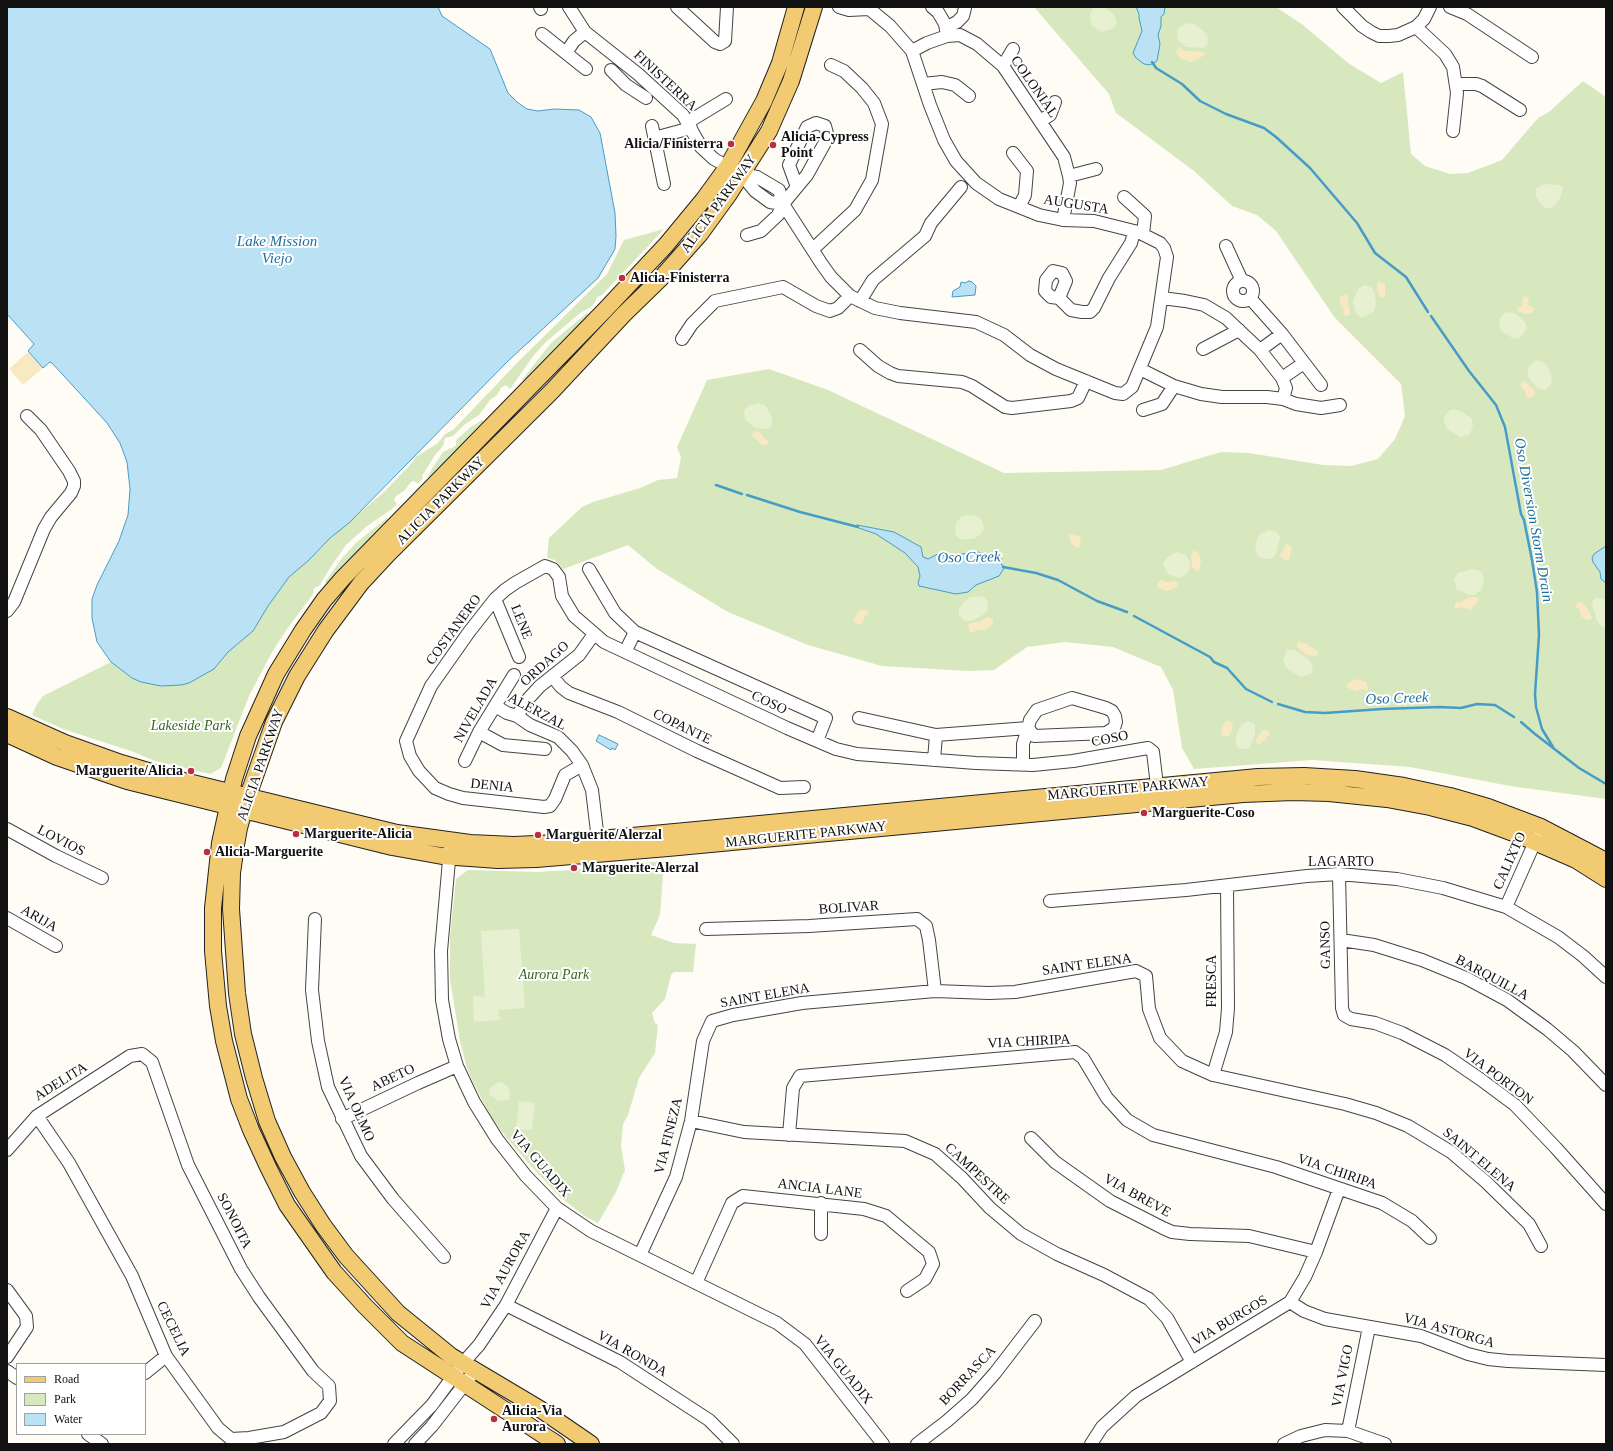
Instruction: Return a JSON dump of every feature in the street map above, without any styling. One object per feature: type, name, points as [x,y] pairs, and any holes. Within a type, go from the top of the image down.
[{"type":"main road","name":"ALICIA PARKWAY","points":[[592,1444],[540,1409],[451,1356],[398,1313],[346,1256],[323,1225],[302,1192],[283,1157],[267,1121],[243,1034],[233,947],[231,909],[232,873],[239,828],[274,722],[285,698],[310,654],[346,602],[388,554],[511,433],[682,256],[718,211],[780,63],[796,7]]},
{"type":"main road","name":"ALICIA PARKWAY","points":[[557,1444],[402,1343],[334,1272],[287,1205],[268,1168],[239,1099],[224,1041],[214,979],[213,951],[213,908],[220,843],[242,750],[266,693],[292,647],[324,600],[371,549],[620,294],[735,170],[769,131],[792,81],[814,7]]},
{"type":"main road","name":"MARGUERITE PARKWAY","points":[[7,717],[65,743],[229,800],[246,804],[397,833],[451,840],[514,845],[558,844],[599,847]]},
{"type":"main road","name":"MARGUERITE PARKWAY","points":[[7,734],[57,757],[104,774],[169,793],[229,800]]},
{"type":"main road","name":"MARGUERITE PARKWAY","points":[[246,804],[392,847],[449,856],[498,860],[521,860],[599,847],[1158,794],[1258,777],[1304,776],[1355,779],[1404,786],[1450,796],[1488,807],[1541,827],[1606,861]]},
{"type":"main road","name":"MARGUERITE PARKWAY","points":[[1158,794],[1243,794],[1293,792],[1329,793],[1380,798],[1430,807],[1473,818],[1535,843],[1576,860],[1606,879]]},
{"type":"street","name":"FINISTERRA","points":[[569,7],[585,32],[638,74],[683,115],[702,147],[714,159],[735,170],[755,191],[770,202],[783,204]]},
{"type":"street","points":[[677,7],[715,42],[720,44],[724,41],[727,7]]},
{"type":"street","name":"AUGUSTA","points":[[839,7],[849,10],[868,8],[890,26],[912,51],[944,140],[956,161],[979,185],[999,199],[1039,215],[1063,220],[1094,221],[1138,233],[1160,243],[1164,248],[1167,257],[1157,327],[1132,387],[1123,394],[1115,393],[1086,382]]},
{"type":"street","points":[[932,7],[938,12],[945,24],[947,32],[963,16],[966,8]]},
{"type":"street","points":[[1343,7],[1362,26],[1379,36],[1398,35],[1416,28],[1424,19],[1430,7]]},
{"type":"street","points":[[1450,7],[1467,14],[1532,57]]},
{"type":"street","points":[[1416,28],[1446,54],[1453,67],[1456,84],[1454,131]]},
{"type":"street","points":[[566,53],[574,41],[585,32]]},
{"type":"street","name":"COLONIAL","points":[[912,51],[947,32],[960,35],[977,44],[1003,66],[1064,157],[1070,183],[1063,220]]},
{"type":"street","points":[[542,34],[586,69]]},
{"type":"street","points":[[1003,66],[1013,49]]},
{"type":"street","points":[[813,249],[855,210],[872,180],[882,124],[874,103],[862,88],[844,70],[830,65]]},
{"type":"street","points":[[611,70],[626,84],[646,98]]},
{"type":"street","points":[[626,84],[638,74]]},
{"type":"street","points":[[923,84],[942,82],[955,85],[969,96]]},
{"type":"street","points":[[1456,84],[1476,84],[1482,86],[1520,110]]},
{"type":"street","points":[[654,138],[689,125],[726,99]]},
{"type":"street","points":[[1040,121],[1050,115],[1055,102]]},
{"type":"street","points":[[747,235],[761,231],[778,215],[783,204],[807,175],[828,137],[825,126],[816,124],[807,127],[789,165],[797,187]]},
{"type":"street","points":[[652,126],[664,184]]},
{"type":"street","points":[[1013,153],[1027,171],[1025,195],[1019,207]]},
{"type":"street","points":[[1069,176],[1096,169]]},
{"type":"street","points":[[682,340],[692,324],[715,301],[783,287],[816,306],[830,311],[838,308],[855,298],[873,280],[925,236],[931,223],[961,187]]},
{"type":"street","points":[[1059,298],[1071,310],[1082,312],[1090,312],[1098,302],[1109,278],[1138,233],[1145,216],[1124,197]]},
{"type":"street","points":[[783,204],[831,277],[855,298],[875,308],[900,313],[976,322],[1004,335],[1041,362],[1086,382],[1078,398],[1071,401],[1012,408],[1005,407],[972,386],[962,382],[898,376],[890,373],[878,366],[860,350]]},
{"type":"street","points":[[1226,246],[1242,281]]},
{"type":"street","points":[[1242,281],[1247,282],[1252,287],[1253,291],[1250,298],[1240,301],[1233,295],[1233,287],[1235,284],[1242,281]]},
{"type":"street","points":[[1162,298],[1204,305],[1226,318],[1260,350],[1282,378],[1286,388],[1283,399]]},
{"type":"street","points":[[1250,298],[1282,334],[1321,385]]},
{"type":"street","points":[[1203,349],[1239,330]]},
{"type":"street","points":[[1260,350],[1282,334]]},
{"type":"street","points":[[1282,378],[1304,363]]},
{"type":"street","points":[[1140,369],[1174,386],[1201,394],[1222,397],[1267,397],[1283,399],[1296,404],[1321,408],[1340,405]]},
{"type":"street","points":[[1143,410],[1162,404],[1174,386]]},
{"type":"street","points":[[7,611],[14,602],[44,529],[51,516],[71,493],[74,486],[73,479],[69,471],[41,430],[27,416]]},
{"type":"street","name":"COSTANERO","points":[[406,741],[432,686],[469,632],[495,599],[515,583],[545,566],[553,569]]},
{"type":"street","name":"COSO","points":[[553,569],[559,577],[562,596],[574,616],[604,642],[836,749],[857,754],[1023,765],[1073,761],[1148,748],[1153,752],[1158,794]]},
{"type":"street","name":"COSO","points":[[589,569],[616,613],[635,632],[826,718],[817,741]]},
{"type":"street","name":"LENE","points":[[495,599],[519,657]]},
{"type":"street","points":[[625,652],[635,632]]},
{"type":"street","name":"ORDAGO","points":[[517,716],[532,695],[579,655],[594,634]]},
{"type":"street","name":"NIVELADA","points":[[465,761],[479,732],[514,675]]},
{"type":"street","name":"COPANTE","points":[[553,676],[561,687],[569,692],[618,712],[697,751],[773,785],[780,788],[804,787]]},
{"type":"street","name":"COSO","points":[[1023,765],[1023,744],[1028,728],[1033,714],[1037,710],[1072,698],[1106,708],[1112,711],[1116,716],[1114,728],[1106,733],[1034,736],[1028,728]]},
{"type":"street","name":"ALERZAL","points":[[495,706],[507,713],[517,716],[530,725],[558,737],[572,751],[582,765],[592,790],[599,847]]},
{"type":"street","name":"COSO","points":[[859,718],[936,735],[1028,728]]},
{"type":"street","points":[[479,732],[503,745],[545,749]]},
{"type":"street","points":[[934,760],[936,735]]},
{"type":"street","name":"DENIA","points":[[406,741],[410,756],[419,771],[435,788],[463,798],[544,807],[550,806],[556,798],[566,775],[582,765]]},
{"type":"street","name":"CALIXTO","points":[[1506,907],[1541,827]]},
{"type":"street","name":"LOVIOS","points":[[7,829],[56,856],[102,878]]},
{"type":"street","name":"VIA GUADIX","points":[[451,840],[441,951],[442,1000],[449,1039],[457,1066],[474,1102],[497,1139],[526,1176],[557,1208],[590,1231],[777,1323],[805,1344],[883,1444]]},
{"type":"street","name":"LAGARTO","points":[[1050,901],[1186,890],[1307,876],[1339,874],[1397,879],[1443,888],[1506,907],[1558,937],[1583,956],[1606,977]]},
{"type":"street","name":"GANSO","points":[[1339,874],[1342,1008],[1344,1015]]},
{"type":"street","name":"FRESCA","points":[[1213,1075],[1226,1032],[1228,1008],[1227,886]]},
{"type":"street","name":"ARIJA","points":[[7,918],[56,946]]},
{"type":"street","name":"VIA OLMO","points":[[315,919],[312,990],[317,1034],[328,1086],[342,1119],[361,1156],[393,1199],[444,1257]]},
{"type":"street","name":"BOLIVAR","points":[[706,929],[809,926],[917,919],[926,926],[935,991]]},
{"type":"street","name":"BARQUILLA","points":[[1341,940],[1374,945],[1422,960],[1466,978],[1507,1000],[1547,1029],[1573,1051],[1606,1085]]},
{"type":"street","name":"SAINT ELENA","points":[[712,1020],[732,1015],[802,1003],[935,991],[989,993],[1015,992],[1136,971],[1146,976],[1149,1009],[1160,1038],[1182,1061],[1213,1075],[1345,1104],[1376,1113],[1408,1126],[1451,1152],[1486,1182],[1529,1224],[1541,1246]]},
{"type":"street","name":"VIA PORTON","points":[[1344,1015],[1351,1019],[1375,1023],[1402,1033],[1445,1056],[1480,1079],[1515,1105],[1606,1204]]},
{"type":"street","name":"VIA FINEZA","points":[[640,1255],[676,1177],[691,1121],[703,1042],[712,1020]]},
{"type":"street","name":"VIA CHIRIPA","points":[[790,1135],[793,1088],[800,1076],[1075,1052],[1083,1058],[1107,1098],[1127,1120],[1152,1135],[1276,1167],[1382,1203],[1412,1221],[1430,1238]]},
{"type":"street","name":"ADELITA","points":[[7,1150],[37,1116],[130,1056],[142,1054]]},
{"type":"street","name":"SONOITA","points":[[142,1054],[152,1062],[188,1165],[241,1269],[258,1297],[313,1371],[329,1386]]},
{"type":"street","name":"ABETO","points":[[342,1119],[418,1082],[457,1066]]},
{"type":"street","name":"CECELIA","points":[[37,1116],[69,1163],[132,1276],[166,1356],[218,1428],[231,1439],[249,1438],[284,1432],[321,1413],[330,1401],[329,1386]]},
{"type":"street","name":"CAMPESTRE","points":[[691,1121],[744,1132],[905,1141],[935,1154],[962,1178],[990,1208],[1022,1234],[1057,1254],[1104,1275],[1149,1299],[1167,1318],[1192,1362]]},
{"type":"street","name":"VIA BREVE","points":[[1031,1138],[1055,1162],[1110,1201],[1172,1232],[1249,1236],[1316,1252]]},
{"type":"street","name":"VIA BURGOS","points":[[1091,1444],[1102,1427],[1136,1396],[1290,1302],[1305,1277],[1316,1252],[1339,1189]]},
{"type":"street","name":"ANCIA LANE","points":[[696,1283],[732,1203],[743,1196],[864,1208],[886,1216],[929,1252],[933,1264],[925,1279],[907,1291]]},
{"type":"street","points":[[821,1203],[821,1234]]},
{"type":"street","name":"VIA AURORA","points":[[414,1444],[432,1426],[468,1367],[479,1345],[506,1305],[557,1208]]},
{"type":"street","points":[[7,1290],[26,1316],[27,1327],[7,1357]]},
{"type":"street","name":"VIA ASTORGA","points":[[1290,1302],[1304,1311],[1325,1319],[1421,1336],[1468,1354],[1488,1359],[1508,1362],[1606,1365]]},
{"type":"street","name":"VIA RONDA","points":[[506,1305],[620,1362],[709,1420],[733,1444]]},
{"type":"street","name":"BORRASCA","points":[[917,1444],[972,1399],[995,1373],[1034,1321]]},
{"type":"street","name":"VIA VIGO","points":[[1348,1431],[1368,1326]]},
{"type":"street","points":[[146,1372],[166,1356]]},
{"type":"street","points":[[7,1371],[16,1377]]},
{"type":"street","name":"VIA AURORA","points":[[394,1444],[459,1380]]},
{"type":"street","points":[[1284,1444],[1301,1436],[1325,1430],[1348,1431],[1385,1444]]},
{"type":"green space","points":[[1034,7],[1276,7],[1303,25],[1348,63],[1381,83],[1403,72],[1411,154],[1425,166],[1450,174],[1468,173],[1502,160],[1538,118],[1549,112],[1583,81],[1606,97],[1606,799],[1510,786],[1410,767],[1312,760],[1194,769],[1182,748],[1173,690],[1161,667],[1113,647],[1065,642],[1027,647],[994,670],[969,671],[882,666],[808,645],[728,612],[657,569],[628,545],[563,569],[555,560],[547,558],[549,538],[582,507],[593,502],[640,488],[658,480],[677,478],[681,457],[677,447],[707,380],[769,369],[828,390],[1004,473],[1161,470],[1221,452],[1249,453],[1323,465],[1351,466],[1378,459],[1395,439],[1405,416],[1401,384],[1335,318],[1276,231],[1257,215],[1232,206],[1194,171],[1116,113],[1109,94]]},
{"type":"green space","points":[[1093,7],[1104,7],[1114,15],[1117,22],[1114,28],[1102,32],[1092,26],[1090,15]]},
{"type":"green space","points":[[1190,23],[1196,25],[1207,34],[1207,45],[1204,48],[1186,47],[1179,41],[1177,36],[1178,28]]},
{"type":"green space","points":[[1544,184],[1559,185],[1563,188],[1560,199],[1552,208],[1546,208],[1536,197],[1536,188]]},
{"type":"green space","name":"Lakeside Park","points":[[664,229],[602,295],[597,297],[591,307],[580,313],[546,342],[534,355],[510,389],[506,385],[501,388],[497,395],[490,400],[479,415],[464,425],[453,436],[445,438],[443,446],[435,455],[422,476],[423,478],[418,484],[414,481],[411,482],[404,491],[396,496],[394,500],[397,504],[392,509],[367,526],[346,545],[319,586],[314,588],[313,594],[272,652],[249,696],[221,768],[210,774],[155,761],[131,751],[63,729],[32,715],[43,696],[111,662],[132,678],[151,684],[171,686],[189,683],[193,680],[253,631],[268,606],[289,577],[309,560],[330,538],[383,493],[416,457],[438,443],[445,434],[454,429],[517,363],[607,274],[624,240]]},
{"type":"green space","points":[[1365,285],[1371,287],[1374,291],[1376,305],[1373,312],[1361,318],[1355,312],[1353,301],[1358,289]]},
{"type":"green space","points":[[1505,312],[1514,313],[1525,322],[1527,329],[1520,338],[1514,339],[1501,331],[1499,324],[1500,318]]},
{"type":"green space","points":[[587,313],[588,315],[523,381],[522,380],[551,343]]},
{"type":"green space","points":[[1536,360],[1546,364],[1552,376],[1551,385],[1545,390],[1538,389],[1528,377],[1528,367]]},
{"type":"green space","points":[[758,403],[765,405],[772,417],[772,425],[768,429],[754,427],[745,420],[744,412],[746,408],[750,405]]},
{"type":"green space","points":[[1453,409],[1461,411],[1472,419],[1473,427],[1469,435],[1460,437],[1447,429],[1444,422],[1444,417]]},
{"type":"green space","points":[[482,420],[484,421],[429,477],[428,476],[433,467],[443,452],[454,447],[456,445],[456,440]]},
{"type":"green space","points":[[962,516],[976,516],[981,519],[984,529],[981,534],[973,539],[960,539],[955,534],[956,523]]},
{"type":"green space","points":[[387,518],[389,519],[327,583],[325,582],[342,558],[357,542]]},
{"type":"green space","points":[[1268,530],[1276,531],[1280,537],[1276,554],[1271,559],[1261,558],[1257,554],[1255,544],[1259,535]]},
{"type":"green space","points":[[1177,552],[1186,555],[1190,563],[1189,570],[1186,575],[1179,578],[1168,574],[1163,565],[1168,557]]},
{"type":"green space","points":[[1474,569],[1482,572],[1484,582],[1481,590],[1474,595],[1470,595],[1457,590],[1454,580],[1458,573]]},
{"type":"green space","points":[[982,596],[988,603],[987,611],[983,615],[971,621],[962,619],[959,615],[959,609],[964,602],[970,597]]},
{"type":"green space","points":[[1596,598],[1606,600],[1606,628],[1597,621],[1592,602]]},
{"type":"green space","points":[[1287,650],[1295,650],[1310,661],[1313,669],[1311,674],[1301,677],[1286,668],[1283,660]]},
{"type":"green space","points":[[1248,721],[1255,724],[1255,734],[1250,747],[1240,749],[1236,745],[1236,736],[1241,725]]},
{"type":"green space","name":"Aurora Park","points":[[664,861],[660,915],[651,935],[674,943],[696,944],[693,972],[674,972],[671,975],[665,999],[652,1013],[655,1023],[658,1025],[655,1053],[639,1078],[628,1115],[623,1124],[621,1146],[625,1170],[616,1192],[598,1223],[586,1217],[560,1197],[506,1137],[491,1117],[467,1068],[460,1041],[450,979],[450,936],[456,879],[468,870],[538,872]]},
{"type":"green space","points":[[519,929],[525,1008],[498,1010],[500,1020],[474,1022],[473,996],[485,997],[481,931]]},
{"type":"green space","points":[[498,1082],[503,1083],[508,1087],[510,1094],[508,1100],[498,1101],[489,1094],[490,1088]]},
{"type":"green space","points":[[519,1101],[535,1103],[532,1130],[516,1129]]},
{"type":"sand","points":[[1180,48],[1186,51],[1203,52],[1205,55],[1191,62],[1181,59],[1176,53],[1177,49]]},
{"type":"sand","points":[[1380,282],[1385,284],[1385,295],[1382,298],[1379,296],[1377,287],[1377,283]]},
{"type":"sand","points":[[1345,294],[1348,296],[1350,310],[1349,315],[1347,316],[1344,315],[1343,308],[1340,305],[1340,297]]},
{"type":"sand","points":[[1525,296],[1529,299],[1528,305],[1535,308],[1532,313],[1526,314],[1518,311],[1518,308],[1522,305],[1523,298]]},
{"type":"sand","points":[[28,352],[43,368],[23,385],[9,369]]},
{"type":"sand","points":[[1523,381],[1535,391],[1535,395],[1529,398],[1526,397],[1525,391],[1520,386]]},
{"type":"sand","points":[[754,431],[760,432],[768,441],[767,445],[762,445],[752,435]]},
{"type":"sand","points":[[1069,534],[1080,536],[1081,545],[1079,548],[1076,548],[1071,543]]},
{"type":"sand","points":[[1286,544],[1290,545],[1292,548],[1289,560],[1287,561],[1280,555]]},
{"type":"sand","points":[[1194,550],[1198,553],[1201,561],[1199,572],[1192,568],[1191,555]]},
{"type":"sand","points":[[1161,580],[1167,582],[1176,581],[1178,585],[1175,588],[1166,591],[1157,587],[1158,582]]},
{"type":"sand","points":[[1469,597],[1476,597],[1479,599],[1471,610],[1461,607],[1454,608],[1456,602],[1462,602]]},
{"type":"sand","points":[[1578,602],[1582,602],[1587,608],[1592,617],[1591,620],[1587,620],[1581,616],[1579,609],[1575,607]]},
{"type":"sand","points":[[860,610],[866,610],[869,614],[864,617],[863,623],[858,625],[853,620]]},
{"type":"sand","points":[[987,617],[993,619],[993,623],[990,627],[984,630],[970,632],[968,624],[981,621]]},
{"type":"sand","points":[[1299,642],[1307,644],[1318,651],[1318,654],[1315,656],[1307,655],[1298,648],[1297,644]]},
{"type":"sand","points":[[1356,679],[1366,682],[1368,690],[1361,689],[1356,691],[1348,688],[1347,684]]},
{"type":"sand","points":[[1225,721],[1229,721],[1233,726],[1230,735],[1226,737],[1222,736],[1221,733],[1224,723]]},
{"type":"sand","points":[[1266,730],[1269,732],[1269,735],[1261,744],[1258,744],[1256,742],[1257,738],[1262,731]]},
{"type":"water","name":"Lake Mission Viejo","points":[[7,7],[438,7],[442,16],[490,49],[508,93],[517,102],[527,109],[538,111],[554,109],[579,110],[591,117],[600,133],[615,213],[616,236],[615,249],[598,278],[508,361],[349,523],[330,538],[309,560],[289,577],[268,606],[253,631],[228,652],[214,669],[189,683],[161,686],[141,682],[132,678],[111,662],[97,642],[92,618],[92,599],[97,585],[119,541],[128,515],[130,489],[127,462],[120,443],[107,423],[52,363],[50,362],[43,368],[28,351],[34,344],[7,314]]},
{"type":"water","points":[[1136,7],[1165,7],[1164,14],[1161,17],[1161,26],[1158,35],[1160,44],[1157,61],[1150,65],[1144,64],[1136,58],[1133,53],[1142,31],[1139,14]]},
{"type":"water","points":[[969,281],[976,286],[975,295],[952,297],[953,291],[960,287],[961,282],[965,283]]},
{"type":"water","points":[[857,525],[894,532],[921,547],[923,557],[928,559],[938,554],[945,556],[978,552],[985,554],[991,559],[1002,559],[1001,564],[1005,567],[999,576],[976,585],[968,592],[956,594],[919,586],[918,583],[920,576],[918,567],[905,553],[876,534],[856,527]]},
{"type":"water","points":[[1606,546],[1606,583],[1601,579],[1600,572],[1592,558],[1594,554]]},
{"type":"water","points":[[599,735],[618,744],[615,750],[612,748],[611,750],[596,741]]},
{"type":"waterway","name":"Oso Diversion Storm Drain","points":[[1152,62],[1156,68],[1182,84],[1200,101],[1226,114],[1264,128],[1276,137],[1310,168],[1357,223],[1375,253],[1406,277],[1428,312]]},
{"type":"waterway","name":"Oso Diversion Storm Drain","points":[[1431,316],[1469,371],[1496,405],[1505,427],[1537,592],[1539,635],[1535,694],[1536,707],[1542,729],[1553,747]]},
{"type":"waterway","name":"Oso Creek","points":[[716,485],[742,494]]},
{"type":"waterway","name":"Oso Creek","points":[[747,495],[800,512],[858,527]]},
{"type":"waterway","name":"Oso Creek","points":[[1003,567],[1036,573],[1058,580],[1097,601],[1127,612]]},
{"type":"waterway","name":"Oso Creek","points":[[1134,616],[1210,657],[1214,662],[1227,668],[1246,689],[1272,702]]},
{"type":"waterway","name":"Oso Creek","points":[[1278,704],[1305,712],[1325,713],[1382,709],[1440,707],[1461,708],[1477,704],[1495,705],[1514,717]]},
{"type":"waterway","name":"Oso Creek","points":[[1521,722],[1579,768],[1606,784]]},
{"type":"place","name":"Alicia/Finisterra","points":[[731,144]]},
{"type":"place","name":"Alicia-Cypress Point","points":[[773,145]]},
{"type":"place","name":"Alicia-Finisterra","points":[[622,278]]},
{"type":"place","name":"Marguerite/Alicia","points":[[191,771]]},
{"type":"place","name":"Marguerite-Coso","points":[[1144,813]]},
{"type":"place","name":"Marguerite-Alicia","points":[[296,834]]},
{"type":"place","name":"Marguerite/Alerzal","points":[[538,835]]},
{"type":"place","name":"Alicia-Marguerite","points":[[207,852]]},
{"type":"place","name":"Marguerite-Alerzal","points":[[574,868]]},
{"type":"place","name":"Alicia-Via Aurora","points":[[494,1419]]}]
